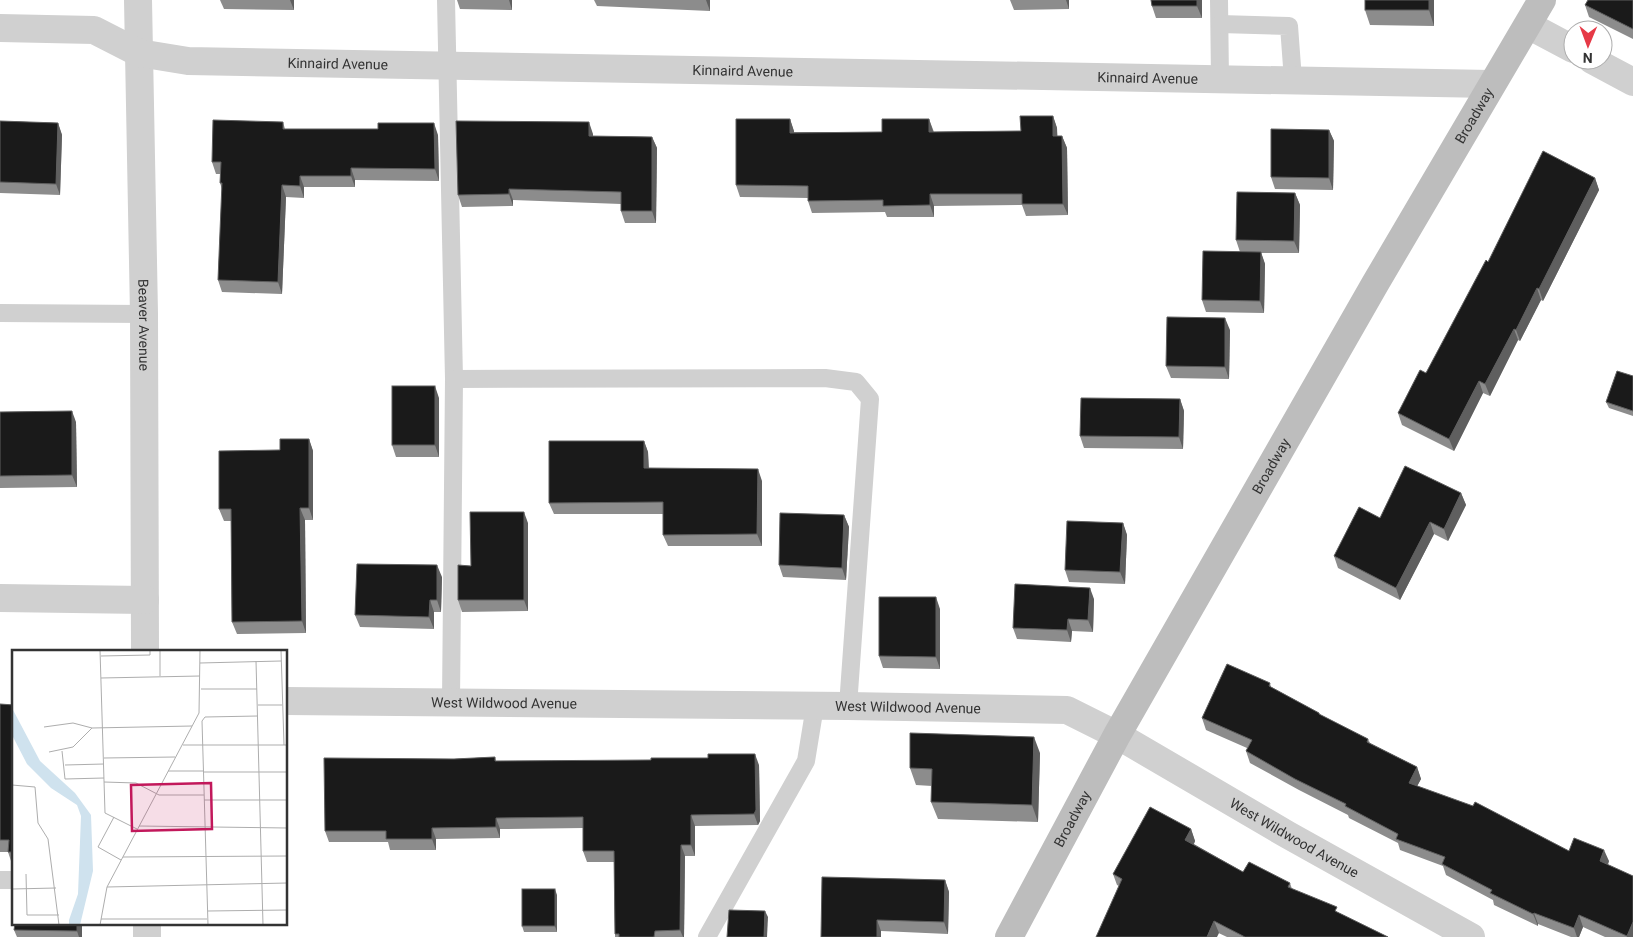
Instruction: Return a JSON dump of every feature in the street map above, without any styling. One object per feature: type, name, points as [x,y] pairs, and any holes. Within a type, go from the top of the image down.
[{"type":"main road","name":"Broadway","points":[[1009,937],[1117,735],[1491,84],[1542,0]]},
{"type":"street","name":"Beaver Avenue","points":[[138,0],[144,314],[145,650]]},
{"type":"street","points":[[1528,25],[1563,44]]},
{"type":"street","name":"Kinnaird Avenue","points":[[0,28],[94,30],[139,53],[188,62],[1491,84]]},
{"type":"street","points":[[1611,70],[1633,82]]},
{"type":"street","points":[[0,598],[145,600]]},
{"type":"street","name":"West Wildwood Avenue","points":[[288,701],[1067,710],[1117,735],[1288,835],[1471,937]]},
{"type":"street","points":[[147,924],[147,937]]},
{"type":"lane","points":[[446,0],[454,379],[451,702]]},
{"type":"lane","points":[[1220,0],[1220,79]]},
{"type":"lane","points":[[1220,24],[1288,26],[1293,80]]},
{"type":"lane","points":[[0,313],[144,314]]},
{"type":"lane","points":[[454,379],[825,378],[856,382],[870,399],[848,706]]},
{"type":"lane","points":[[708,937],[806,761],[815,706]]},
{"type":"building","points":[[1151,0],[1197,0],[1197,6],[1152,6]]},
{"type":"building","points":[[1365,0],[1429,0],[1429,10],[1365,10]]},
{"type":"building","points":[[1588,0],[1633,0],[1633,29],[1585,5]]},
{"type":"building","points":[[1020,116],[1053,116],[1053,136],[1062,136],[1063,204],[1022,204],[1022,194],[930,194],[930,205],[883,206],[883,200],[808,201],[808,186],[736,185],[736,119],[790,119],[790,133],[882,132],[882,119],[929,119],[929,132],[1021,131]]},
{"type":"building","points":[[213,120],[283,122],[283,129],[378,129],[378,123],[434,123],[435,169],[351,168],[351,176],[300,176],[300,186],[282,185],[278,282],[218,280],[222,183],[220,183],[221,162],[212,162]]},
{"type":"building","points":[[0,121],[58,123],[56,184],[0,182]]},
{"type":"building","points":[[456,121],[589,122],[589,136],[652,137],[652,211],[621,211],[621,192],[509,189],[509,194],[458,195]]},
{"type":"building","points":[[1271,129],[1329,130],[1329,178],[1271,177]]},
{"type":"building","points":[[1543,151],[1595,178],[1539,289],[1537,288],[1516,330],[1514,329],[1485,384],[1479,381],[1449,439],[1398,413],[1420,370],[1426,373],[1486,260],[1488,262]]},
{"type":"building","points":[[1237,192],[1295,193],[1294,241],[1236,240]]},
{"type":"building","points":[[1203,251],[1261,252],[1260,301],[1202,300]]},
{"type":"building","points":[[1167,317],[1225,318],[1225,367],[1166,366]]},
{"type":"building","points":[[1617,371],[1633,376],[1633,411],[1606,402]]},
{"type":"building","points":[[392,386],[435,386],[435,445],[392,445]]},
{"type":"building","points":[[1081,398],[1180,399],[1179,437],[1080,436]]},
{"type":"building","points":[[72,411],[72,475],[0,476],[0,412]]},
{"type":"building","points":[[280,439],[309,439],[309,508],[300,508],[302,621],[232,622],[231,509],[219,509],[219,451],[280,450]]},
{"type":"building","points":[[549,441],[644,441],[644,468],[758,469],[757,534],[663,535],[663,502],[549,503]]},
{"type":"building","points":[[1405,466],[1461,493],[1444,529],[1430,522],[1396,588],[1334,556],[1359,507],[1380,518]]},
{"type":"building","points":[[470,512],[524,512],[524,600],[458,600],[458,565],[471,566]]},
{"type":"building","points":[[780,513],[844,515],[842,568],[779,565]]},
{"type":"building","points":[[1067,521],[1123,523],[1120,572],[1065,570]]},
{"type":"building","points":[[357,564],[437,565],[437,600],[430,600],[429,617],[355,615]]},
{"type":"building","points":[[1015,584],[1090,588],[1088,620],[1068,619],[1067,630],[1013,628]]},
{"type":"building","points":[[879,597],[936,597],[936,657],[879,656]]},
{"type":"building","points":[[1227,664],[1270,683],[1269,686],[1368,739],[1367,742],[1417,767],[1409,783],[1473,806],[1475,802],[1569,851],[1574,838],[1604,850],[1600,861],[1633,876],[1633,922],[1627,936],[1579,915],[1574,928],[1533,914],[1490,893],[1492,890],[1442,864],[1445,857],[1396,839],[1398,834],[1246,751],[1252,740],[1202,718]]},
{"type":"building","points":[[0,704],[12,705],[12,852],[8,852],[9,840],[0,840]]},
{"type":"building","points":[[910,733],[1034,737],[1032,805],[931,802],[932,769],[910,768]]},
{"type":"building","points":[[708,754],[755,754],[756,810],[754,814],[691,815],[691,845],[681,845],[680,930],[655,931],[654,937],[619,937],[619,934],[615,934],[614,851],[583,851],[583,817],[496,818],[496,827],[432,828],[432,839],[386,839],[386,831],[325,831],[324,758],[454,759],[495,757],[495,761],[651,760],[651,758],[708,758]]},
{"type":"building","points":[[1150,807],[1191,829],[1185,840],[1243,872],[1249,862],[1290,883],[1288,887],[1337,907],[1335,911],[1388,937],[1245,937],[1214,921],[1207,937],[1096,937],[1122,879],[1113,874]]},
{"type":"building","points":[[822,877],[945,880],[944,922],[877,920],[877,937],[821,937]]},
{"type":"building","points":[[522,889],[555,889],[555,926],[522,926]]},
{"type":"building","points":[[729,910],[765,911],[764,937],[727,937]]},
{"type":"building","points":[[15,924],[77,924],[77,931],[14,930]]}]
